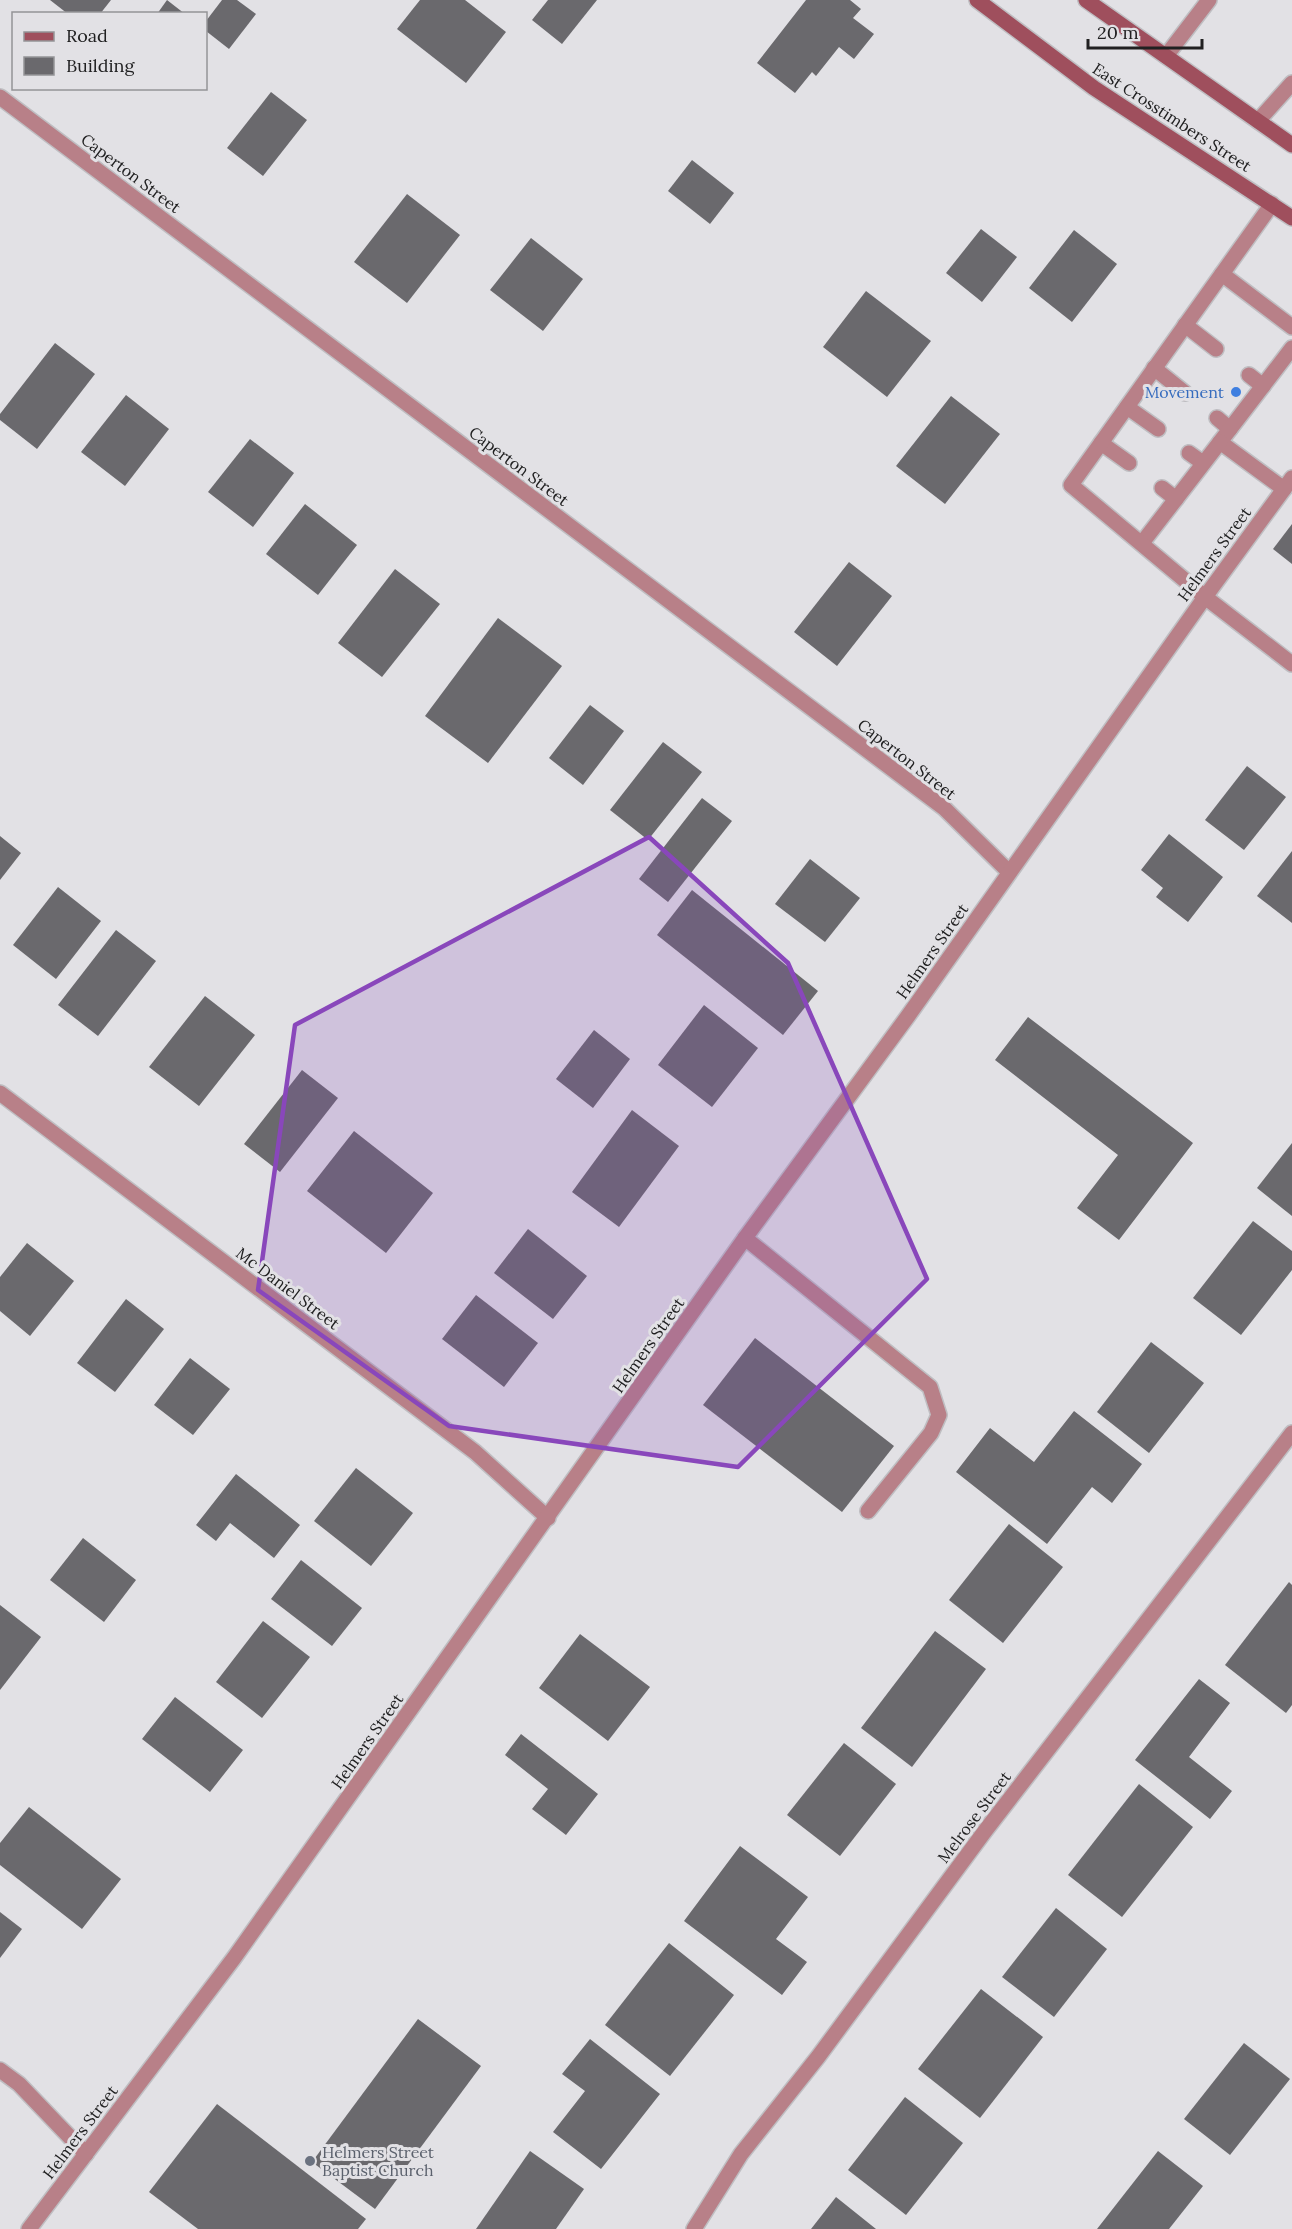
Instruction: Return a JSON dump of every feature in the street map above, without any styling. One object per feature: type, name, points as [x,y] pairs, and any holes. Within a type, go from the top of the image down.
[{"type":"main road","name":"East Crosstimbers Street","points":[[977,0],[1094,88],[1292,218]]},
{"type":"main road","points":[[1086,0],[1292,145]]},
{"type":"street","points":[[1166,56],[1209,0]]},
{"type":"street","points":[[1258,122],[1292,83]]},
{"type":"street","name":"Caperton Street","points":[[0,97],[944,808],[1009,872]]},
{"type":"street","points":[[1272,204],[1071,485],[1205,597],[1292,664]]},
{"type":"street","points":[[1222,274],[1292,327]]},
{"type":"street","points":[[1185,325],[1216,349]]},
{"type":"street","points":[[1142,543],[1292,348]]},
{"type":"street","points":[[1154,368],[1185,393]]},
{"type":"street","points":[[1249,375],[1263,386]]},
{"type":"street","points":[[1127,407],[1158,429]]},
{"type":"street","points":[[1217,418],[1230,429]]},
{"type":"street","points":[[1220,442],[1288,483]]},
{"type":"street","points":[[1101,443],[1129,463]]},
{"type":"street","points":[[1189,453],[1203,463]]},
{"type":"street","name":"Helmers Street","points":[[29,2229],[234,1958],[745,1238],[909,1016],[1009,872],[1288,483]]},
{"type":"street","points":[[1162,488],[1176,499]]},
{"type":"street","name":"Mc Daniel Street","points":[[0,1093],[475,1452],[548,1518]]},
{"type":"street","points":[[745,1238],[789,1271],[930,1387],[939,1414],[931,1433],[868,1512]]},
{"type":"street","name":"Melrose Street","points":[[694,2229],[741,2154],[818,2057],[985,1831],[1292,1433]]},
{"type":"street","points":[[0,2070],[18,2084],[86,2154]]},
{"type":"highlighted area","points":[[649,837],[788,963],[927,1279],[738,1467],[449,1426],[258,1290],[295,1025]]},
{"type":"building","points":[[50,0],[111,0],[102,12],[65,12]]},
{"type":"building","points":[[167,0],[182,12],[158,12]]},
{"type":"building","points":[[222,0],[237,0],[256,14],[229,49],[207,32],[207,20]]},
{"type":"building","points":[[420,0],[465,0],[506,32],[466,83],[397,29]]},
{"type":"building","points":[[548,0],[597,0],[562,44],[532,20]]},
{"type":"building","points":[[806,0],[850,0],[861,9],[853,18],[874,34],[854,59],[839,47],[816,76],[812,72],[795,93],[757,63]]},
{"type":"building","points":[[271,92],[307,120],[263,176],[227,148]]},
{"type":"building","points":[[692,160],[734,193],[710,224],[668,191]]},
{"type":"building","points":[[407,194],[460,235],[407,303],[354,262]]},
{"type":"building","points":[[981,229],[1017,257],[982,302],[946,273]]},
{"type":"building","points":[[1074,230],[1117,264],[1072,322],[1029,288]]},
{"type":"building","points":[[531,238],[583,279],[543,331],[490,290]]},
{"type":"building","points":[[866,291],[931,341],[887,397],[823,347]]},
{"type":"building","points":[[55,343],[95,374],[37,449],[0,420],[0,414]]},
{"type":"building","points":[[126,395],[169,429],[125,486],[81,452]]},
{"type":"building","points":[[951,396],[1000,434],[945,504],[896,466]]},
{"type":"building","points":[[250,439],[294,473],[253,527],[208,492]]},
{"type":"building","points":[[305,504],[357,545],[318,595],[266,554]]},
{"type":"building","points":[[1292,524],[1292,564],[1273,549]]},
{"type":"building","points":[[849,562],[892,596],[837,666],[794,632]]},
{"type":"building","points":[[395,569],[440,604],[382,677],[338,643]]},
{"type":"building","points":[[498,618],[562,666],[488,763],[425,716]]},
{"type":"building","points":[[590,705],[624,731],[583,785],[549,758]]},
{"type":"building","points":[[663,742],[702,772],[648,840],[610,810]]},
{"type":"building","points":[[1247,766],[1286,797],[1244,850],[1205,820]]},
{"type":"building","points":[[702,798],[732,821],[668,902],[639,879]]},
{"type":"building","points":[[1169,834],[1223,877],[1188,922],[1156,897],[1163,888],[1141,870]]},
{"type":"building","points":[[0,836],[21,853],[0,880]]},
{"type":"building","points":[[1292,851],[1292,923],[1257,896]]},
{"type":"building","points":[[810,859],[860,898],[825,942],[775,904]]},
{"type":"building","points":[[58,887],[101,921],[56,979],[13,945]]},
{"type":"building","points":[[692,890],[818,991],[783,1035],[657,935]]},
{"type":"building","points":[[116,930],[156,961],[98,1036],[58,1005]]},
{"type":"building","points":[[205,996],[255,1035],[199,1106],[149,1067]]},
{"type":"building","points":[[704,1005],[758,1048],[712,1107],[658,1065]]},
{"type":"building","points":[[1028,1017],[1193,1143],[1119,1240],[1077,1208],[1118,1155],[995,1060]]},
{"type":"building","points":[[594,1030],[630,1059],[593,1108],[556,1079]]},
{"type":"building","points":[[302,1070],[338,1098],[280,1172],[244,1144]]},
{"type":"building","points":[[632,1110],[679,1146],[619,1227],[572,1192]]},
{"type":"building","points":[[354,1131],[433,1193],[386,1253],[307,1191]]},
{"type":"building","points":[[1292,1143],[1292,1216],[1257,1188]]},
{"type":"building","points":[[1253,1221],[1292,1251],[1292,1270],[1241,1335],[1193,1298]]},
{"type":"building","points":[[528,1229],[587,1276],[553,1319],[494,1273]]},
{"type":"building","points":[[27,1243],[74,1281],[30,1336],[0,1311],[0,1277]]},
{"type":"building","points":[[476,1295],[538,1343],[504,1387],[442,1339]]},
{"type":"building","points":[[126,1299],[164,1329],[115,1392],[77,1363]]},
{"type":"building","points":[[755,1338],[894,1446],[842,1512],[703,1405]]},
{"type":"building","points":[[1151,1342],[1204,1383],[1149,1453],[1097,1412]]},
{"type":"building","points":[[190,1358],[230,1389],[193,1435],[154,1405]]},
{"type":"building","points":[[1074,1411],[1142,1464],[1112,1503],[1092,1487],[1047,1544],[956,1472],[990,1428],[1034,1462]]},
{"type":"building","points":[[356,1468],[413,1513],[371,1566],[314,1521]]},
{"type":"building","points":[[236,1474],[300,1525],[274,1558],[230,1523],[216,1541],[196,1525]]},
{"type":"building","points":[[1009,1524],[1063,1567],[1003,1643],[949,1600]]},
{"type":"building","points":[[83,1538],[136,1580],[104,1622],[50,1580]]},
{"type":"building","points":[[301,1560],[362,1608],[332,1646],[271,1599]]},
{"type":"building","points":[[1289,1582],[1292,1585],[1292,1705],[1286,1713],[1225,1665]]},
{"type":"building","points":[[0,1605],[41,1637],[0,1690]]},
{"type":"building","points":[[263,1621],[310,1657],[262,1718],[216,1682]]},
{"type":"building","points":[[935,1631],[986,1669],[912,1767],[861,1728]]},
{"type":"building","points":[[580,1634],[650,1687],[608,1741],[539,1688]]},
{"type":"building","points":[[1199,1679],[1230,1703],[1189,1757],[1232,1791],[1210,1819],[1135,1760]]},
{"type":"building","points":[[175,1697],[243,1750],[210,1792],[142,1739]]},
{"type":"building","points":[[521,1734],[598,1794],[566,1835],[532,1809],[548,1789],[505,1755]]},
{"type":"building","points":[[844,1743],[896,1784],[840,1856],[787,1815]]},
{"type":"building","points":[[1139,1784],[1193,1827],[1122,1917],[1068,1875]]},
{"type":"building","points":[[29,1807],[121,1879],[82,1929],[0,1865],[0,1843]]},
{"type":"building","points":[[740,1846],[808,1897],[776,1939],[807,1962],[782,1995],[684,1921]]},
{"type":"building","points":[[1056,1908],[1107,1949],[1054,2017],[1002,1977]]},
{"type":"building","points":[[0,1912],[22,1929],[0,1958]]},
{"type":"building","points":[[669,1943],[734,1995],[670,2076],[605,2025]]},
{"type":"building","points":[[981,1989],[1043,2037],[980,2118],[918,2069]]},
{"type":"building","points":[[418,2019],[481,2066],[375,2209],[312,2162]]},
{"type":"building","points":[[590,2039],[660,2094],[601,2169],[553,2132],[585,2091],[562,2074]]},
{"type":"building","points":[[1244,2043],[1290,2079],[1230,2155],[1184,2119]]},
{"type":"building","points":[[905,2097],[963,2143],[906,2215],[848,2170]]},
{"type":"building","points":[[217,2104],[366,2219],[358,2229],[198,2229],[149,2192]]},
{"type":"building","points":[[530,2151],[584,2189],[556,2229],[476,2229]]},
{"type":"building","points":[[1158,2151],[1203,2186],[1169,2229],[1097,2229]]},
{"type":"building","points":[[836,2197],[876,2229],[811,2229]]},
{"type":"place","name":"Movement","points":[[1236,392]]},
{"type":"place","name":"Helmers Street Baptist Church","points":[[310,2161]]}]
